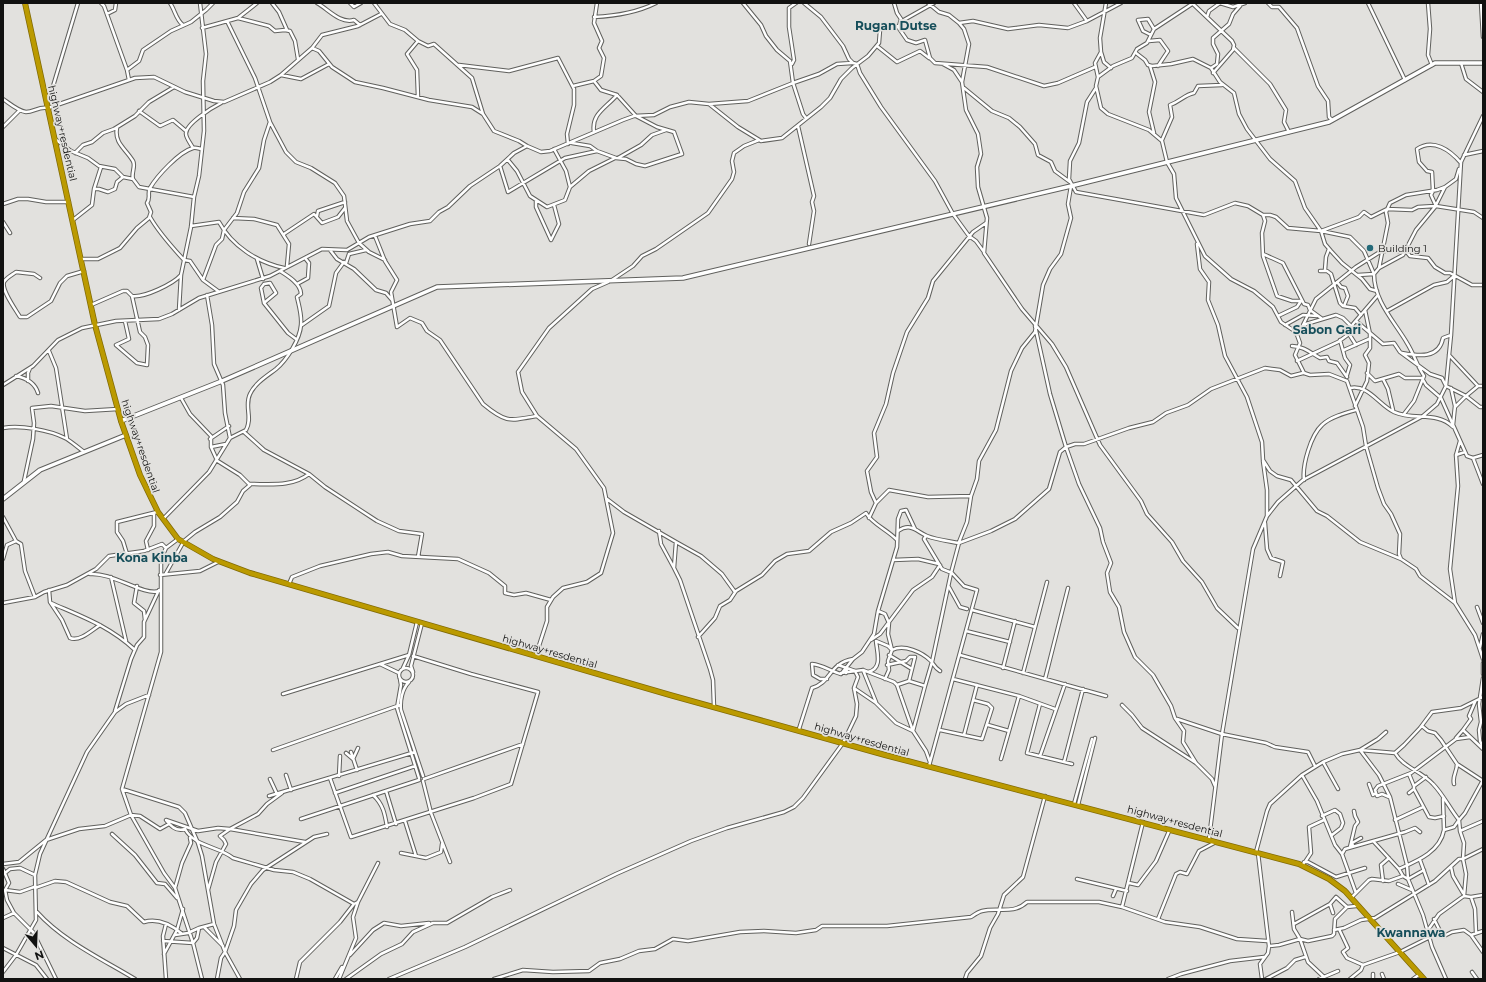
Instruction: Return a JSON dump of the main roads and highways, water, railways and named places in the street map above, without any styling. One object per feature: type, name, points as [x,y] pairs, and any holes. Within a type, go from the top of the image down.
[{"type":"highway","name":"highway+resdential","points":[[25,3],[85,271],[95,325],[121,421],[145,489],[156,513],[163,519],[178,539],[184,541],[201,553],[219,561],[289,584],[536,656],[843,743],[930,764],[1303,864],[1329,879],[1351,899],[1424,979]]},
{"type":"main road","points":[[121,421],[222,381],[292,349],[437,287],[608,282],[683,278],[1289,132],[1332,120],[1435,63],[1483,63]]},
{"type":"main road","points":[[3,499],[24,481],[40,470],[83,451],[126,435]]},
{"type":"place","name":"Building 1","points":[[1370,248]]},
{"type":"district","name":"Rugan Dutse","points":[[896,26]]},
{"type":"district","name":"Sabon Gari","points":[[1327,330]]},
{"type":"district","name":"Kona Kinba","points":[[152,558]]},
{"type":"district","name":"Kwannawa","points":[[1411,933]]}]
